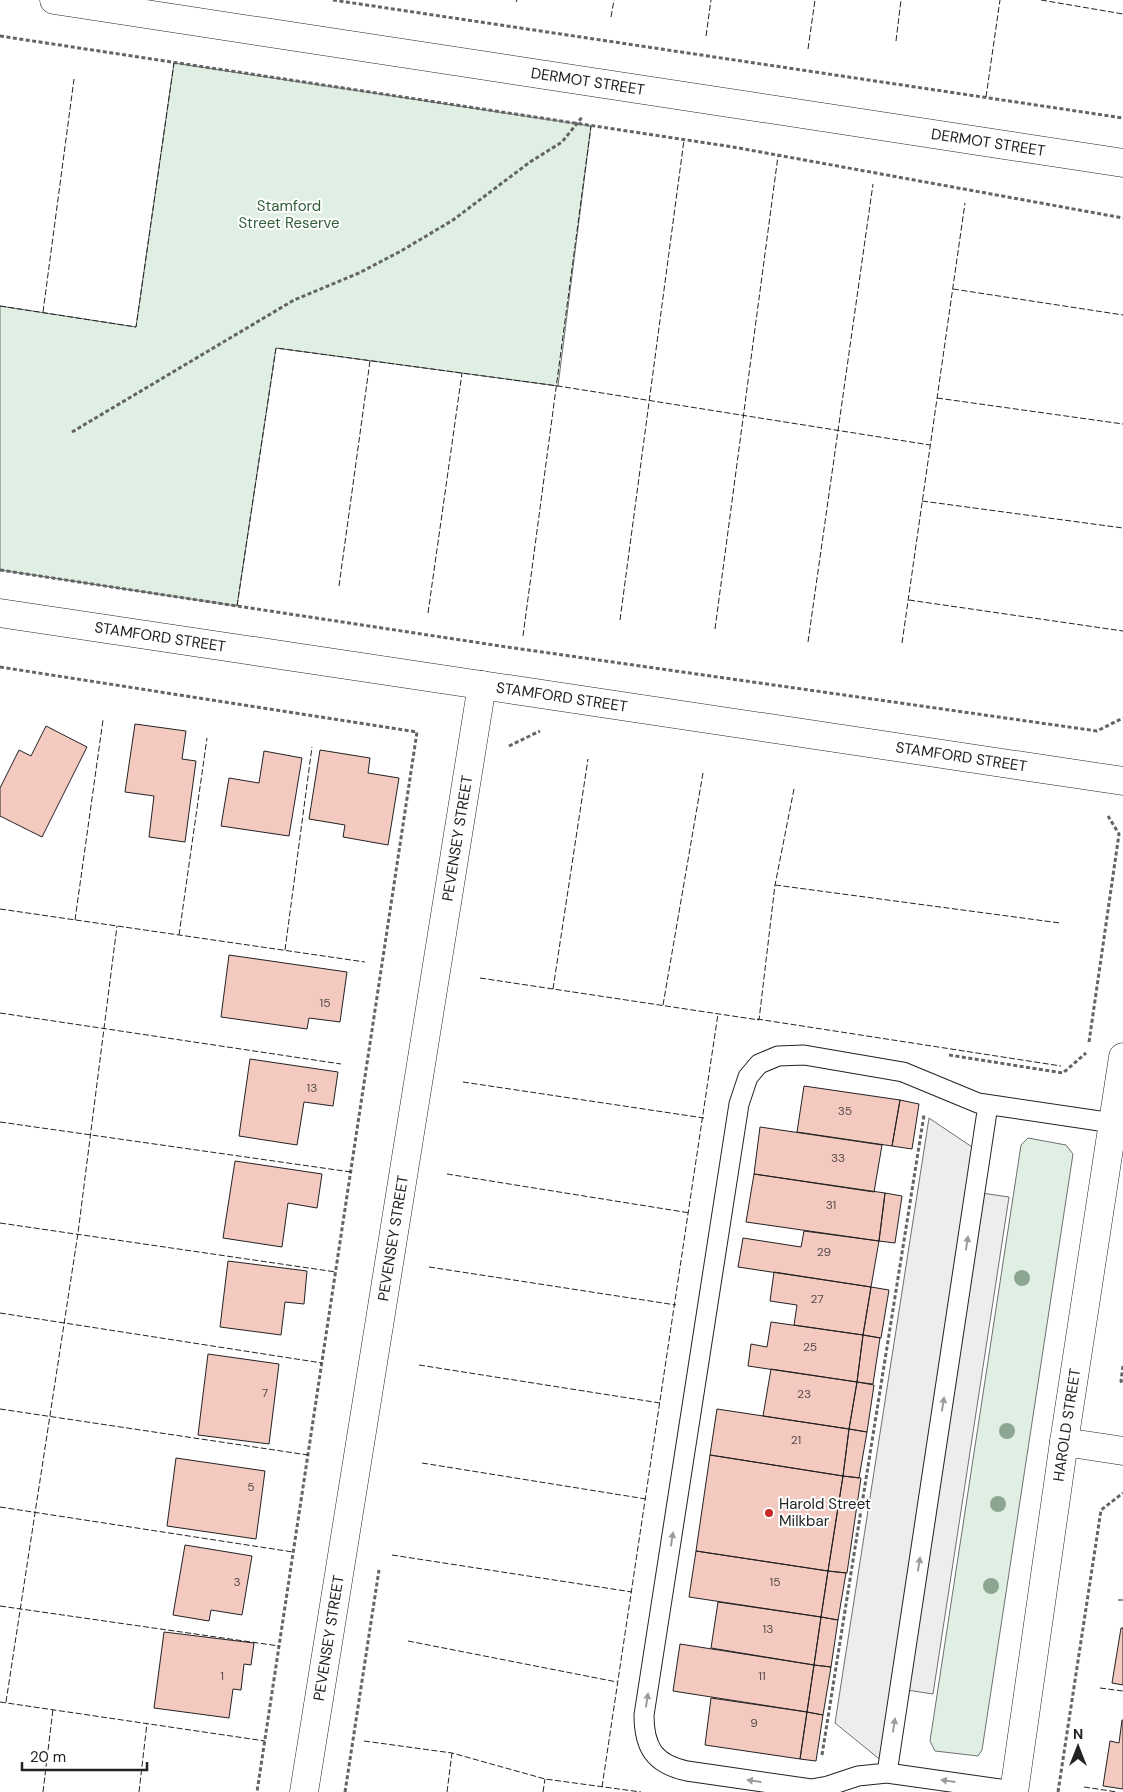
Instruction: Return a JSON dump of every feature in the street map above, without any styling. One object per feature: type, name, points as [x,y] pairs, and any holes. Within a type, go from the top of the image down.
[{"type":"street","name":"DERMOT STREET","points":[[54,0],[1123,164]]},
{"type":"street","name":"STAMFORD STREET","points":[[0,613],[1123,781]]},
{"type":"street","name":"PEVENSEY STREET","points":[[304,1792],[482,685]]},
{"type":"street","name":"HAROLD STREET","points":[[1014,1791],[1064,1442],[1123,1058]]},
{"type":"street","points":[[1064,1442],[1123,1450]]},
{"type":"lane","points":[[1014,1791],[887,1773],[858,1776],[816,1789],[799,1788],[678,1769],[663,1761],[648,1745],[644,1732],[644,1715],[739,1104],[748,1077],[754,1068],[770,1058],[804,1055],[903,1072],[929,1081],[955,1095],[988,1105],[1114,1122]]},
{"type":"lane","points":[[887,1773],[988,1105]]},
{"type":"path","points":[[333,0],[1123,118]]},
{"type":"path","points":[[0,36],[733,147],[1123,218]]},
{"type":"path","points":[[72,432],[294,300],[359,273],[438,229],[530,162],[562,142],[590,108],[599,83]]},
{"type":"path","points":[[0,570],[517,648],[1098,731],[1123,718]]},
{"type":"path","points":[[0,667],[417,732],[257,1792]]},
{"type":"path","points":[[828,1786],[821,1765],[933,1052],[1063,1073],[1088,1052],[1119,834],[1105,812]]},
{"type":"path","points":[[1123,1366],[1121,1381],[1123,1384]]},
{"type":"path","points":[[1058,1792],[1101,1510],[1123,1493]]},
{"type":"green space","name":"Stamford Street Reserve","points":[[174,63],[591,126],[558,386],[276,348],[237,606],[0,570],[0,306],[136,327]]},
{"type":"green space","points":[[1028,1138],[1066,1145],[1073,1154],[982,1750],[978,1756],[935,1751],[930,1741],[1021,1145]]},
{"type":"shaded area","points":[[929,1118],[981,1153],[975,1192],[1009,1197],[933,1694],[900,1689],[888,1766],[835,1723]]},
{"type":"building","points":[[135,724],[186,731],[182,759],[196,761],[185,842],[149,837],[154,796],[125,792]]},
{"type":"building","points":[[46,726],[87,747],[42,837],[0,816],[0,788],[19,750],[31,756]]},
{"type":"building","points":[[320,750],[370,758],[368,773],[399,778],[388,845],[343,837],[345,825],[309,819]]},
{"type":"building","points":[[264,751],[302,758],[289,836],[221,826],[229,778],[259,783]]},
{"type":"building","points":[[229,955],[347,972],[340,1022],[309,1018],[307,1029],[221,1017]]},
{"type":"building","points":[[250,1059],[338,1072],[333,1106],[304,1102],[297,1145],[239,1136]]},
{"type":"building","points":[[804,1086],[900,1100],[892,1146],[797,1132]]},
{"type":"building","points":[[900,1100],[919,1104],[912,1149],[892,1146]]},
{"type":"building","points":[[760,1127],[882,1145],[874,1192],[754,1174]]},
{"type":"building","points":[[235,1161],[322,1174],[317,1208],[288,1203],[282,1247],[223,1238]]},
{"type":"building","points":[[754,1174],[885,1193],[879,1241],[746,1222]]},
{"type":"building","points":[[885,1193],[902,1196],[895,1243],[879,1241]]},
{"type":"building","points":[[804,1231],[879,1241],[871,1287],[738,1267],[743,1238],[801,1247]]},
{"type":"building","points":[[228,1261],[307,1271],[304,1304],[285,1302],[281,1335],[220,1327]]},
{"type":"building","points":[[774,1272],[871,1287],[863,1335],[794,1325],[797,1305],[770,1301]]},
{"type":"building","points":[[871,1287],[889,1290],[881,1338],[863,1335]]},
{"type":"building","points":[[771,1322],[863,1335],[857,1382],[748,1366],[751,1344],[767,1347]]},
{"type":"building","points":[[863,1335],[880,1338],[873,1384],[857,1382]]},
{"type":"building","points":[[208,1354],[279,1364],[269,1444],[198,1435]]},
{"type":"building","points":[[771,1369],[857,1382],[849,1429],[763,1416]]},
{"type":"building","points":[[857,1382],[874,1385],[867,1432],[849,1429]]},
{"type":"building","points":[[717,1409],[849,1429],[843,1476],[710,1455]]},
{"type":"building","points":[[849,1429],[867,1432],[859,1478],[843,1476]]},
{"type":"building","name":"Harold Street Milkbar","points":[[710,1455],[843,1476],[828,1571],[696,1551]]},
{"type":"building","points":[[176,1458],[265,1471],[256,1539],[167,1526]]},
{"type":"building","points":[[843,1476],[861,1478],[847,1573],[828,1571]]},
{"type":"building","points":[[185,1545],[252,1556],[242,1615],[211,1610],[209,1621],[173,1615]]},
{"type":"building","points":[[696,1551],[828,1571],[821,1617],[689,1597]]},
{"type":"building","points":[[828,1571],[846,1573],[838,1620],[821,1617]]},
{"type":"building","points":[[718,1602],[821,1617],[814,1665],[711,1648]]},
{"type":"building","points":[[821,1617],[838,1620],[831,1667],[814,1665]]},
{"type":"building","points":[[1121,1628],[1123,1628],[1123,1685],[1112,1683]]},
{"type":"building","points":[[164,1632],[254,1643],[251,1665],[244,1664],[241,1690],[233,1689],[229,1718],[154,1708]]},
{"type":"building","points":[[680,1644],[814,1665],[807,1712],[673,1691]]},
{"type":"building","points":[[814,1665],[831,1667],[823,1715],[807,1712]]},
{"type":"building","points":[[711,1698],[807,1712],[800,1759],[705,1745]]},
{"type":"building","points":[[807,1712],[823,1715],[816,1761],[800,1759]]},
{"type":"building","points":[[1122,1720],[1123,1789],[1103,1786],[1110,1741],[1119,1743]]},
{"type":"fence","points":[[611,17],[614,0]]},
{"type":"fence","points":[[706,36],[711,0]]},
{"type":"fence","points":[[808,49],[815,0]]},
{"type":"fence","points":[[896,41],[901,0]]},
{"type":"fence","points":[[986,97],[1000,0]]},
{"type":"fence","points":[[1041,0],[1123,14]]},
{"type":"fence","points":[[0,306],[136,327],[174,63]]},
{"type":"fence","points":[[43,312],[74,79]]},
{"type":"fence","points":[[523,636],[591,126]]},
{"type":"fence","points":[[620,620],[684,140]]},
{"type":"fence","points":[[715,629],[778,156]]},
{"type":"fence","points":[[808,642],[873,184]]},
{"type":"fence","points":[[902,643],[965,203]]},
{"type":"fence","points":[[953,289],[1123,315]]},
{"type":"fence","points":[[237,606],[276,348],[558,386],[930,445]]},
{"type":"fence","points":[[339,586],[370,361]]},
{"type":"fence","points":[[428,613],[462,373]]},
{"type":"fence","points":[[937,398],[1123,424]]},
{"type":"fence","points":[[922,501],[1123,528]]},
{"type":"fence","points":[[909,600],[1123,631]]},
{"type":"fence","points":[[75,920],[103,720]]},
{"type":"fence","points":[[179,935],[207,738]]},
{"type":"fence","points":[[285,950],[312,747]]},
{"type":"fence","points":[[553,989],[588,759]]},
{"type":"fence","points":[[663,1005],[703,773]]},
{"type":"fence","points":[[480,978],[759,1020],[775,885],[794,789]]},
{"type":"fence","points":[[775,885],[1060,923]]},
{"type":"fence","points":[[0,909],[365,962]]},
{"type":"fence","points":[[6,1702],[78,1233],[117,926]]},
{"type":"fence","points":[[0,1013],[341,1064]]},
{"type":"fence","points":[[602,1787],[718,1014]]},
{"type":"fence","points":[[757,1019],[1061,1066]]},
{"type":"fence","points":[[463,1082],[704,1118]]},
{"type":"fence","points":[[0,1122],[351,1172]]},
{"type":"fence","points":[[447,1174],[690,1213]]},
{"type":"fence","points":[[0,1223],[336,1272]]},
{"type":"fence","points":[[429,1267],[676,1305]]},
{"type":"fence","points":[[0,1313],[322,1363]]},
{"type":"fence","points":[[419,1365],[660,1403]]},
{"type":"fence","points":[[0,1409],[308,1455]]},
{"type":"fence","points":[[422,1463],[646,1499]]},
{"type":"fence","points":[[0,1507],[293,1552]]},
{"type":"fence","points":[[392,1555],[632,1592]]},
{"type":"fence","points":[[1118,1600],[1123,1600]]},
{"type":"fence","points":[[0,1606],[279,1646]]},
{"type":"fence","points":[[408,1641],[617,1682]]},
{"type":"fence","points":[[1100,1688],[1123,1691]]},
{"type":"fence","points":[[0,1702],[265,1741]]},
{"type":"fence","points":[[43,1792],[53,1709]]},
{"type":"fence","points":[[139,1792],[147,1723]]},
{"type":"fence","points":[[364,1741],[452,1753],[545,1779],[641,1792]]},
{"type":"fence","points":[[447,1792],[452,1753]]},
{"type":"fence","points":[[543,1792],[545,1779]]},
{"type":"fence","points":[[1084,1787],[1117,1792]]},
{"type":"place","name":"Harold Street Milkbar","points":[[769,1513]]}]
